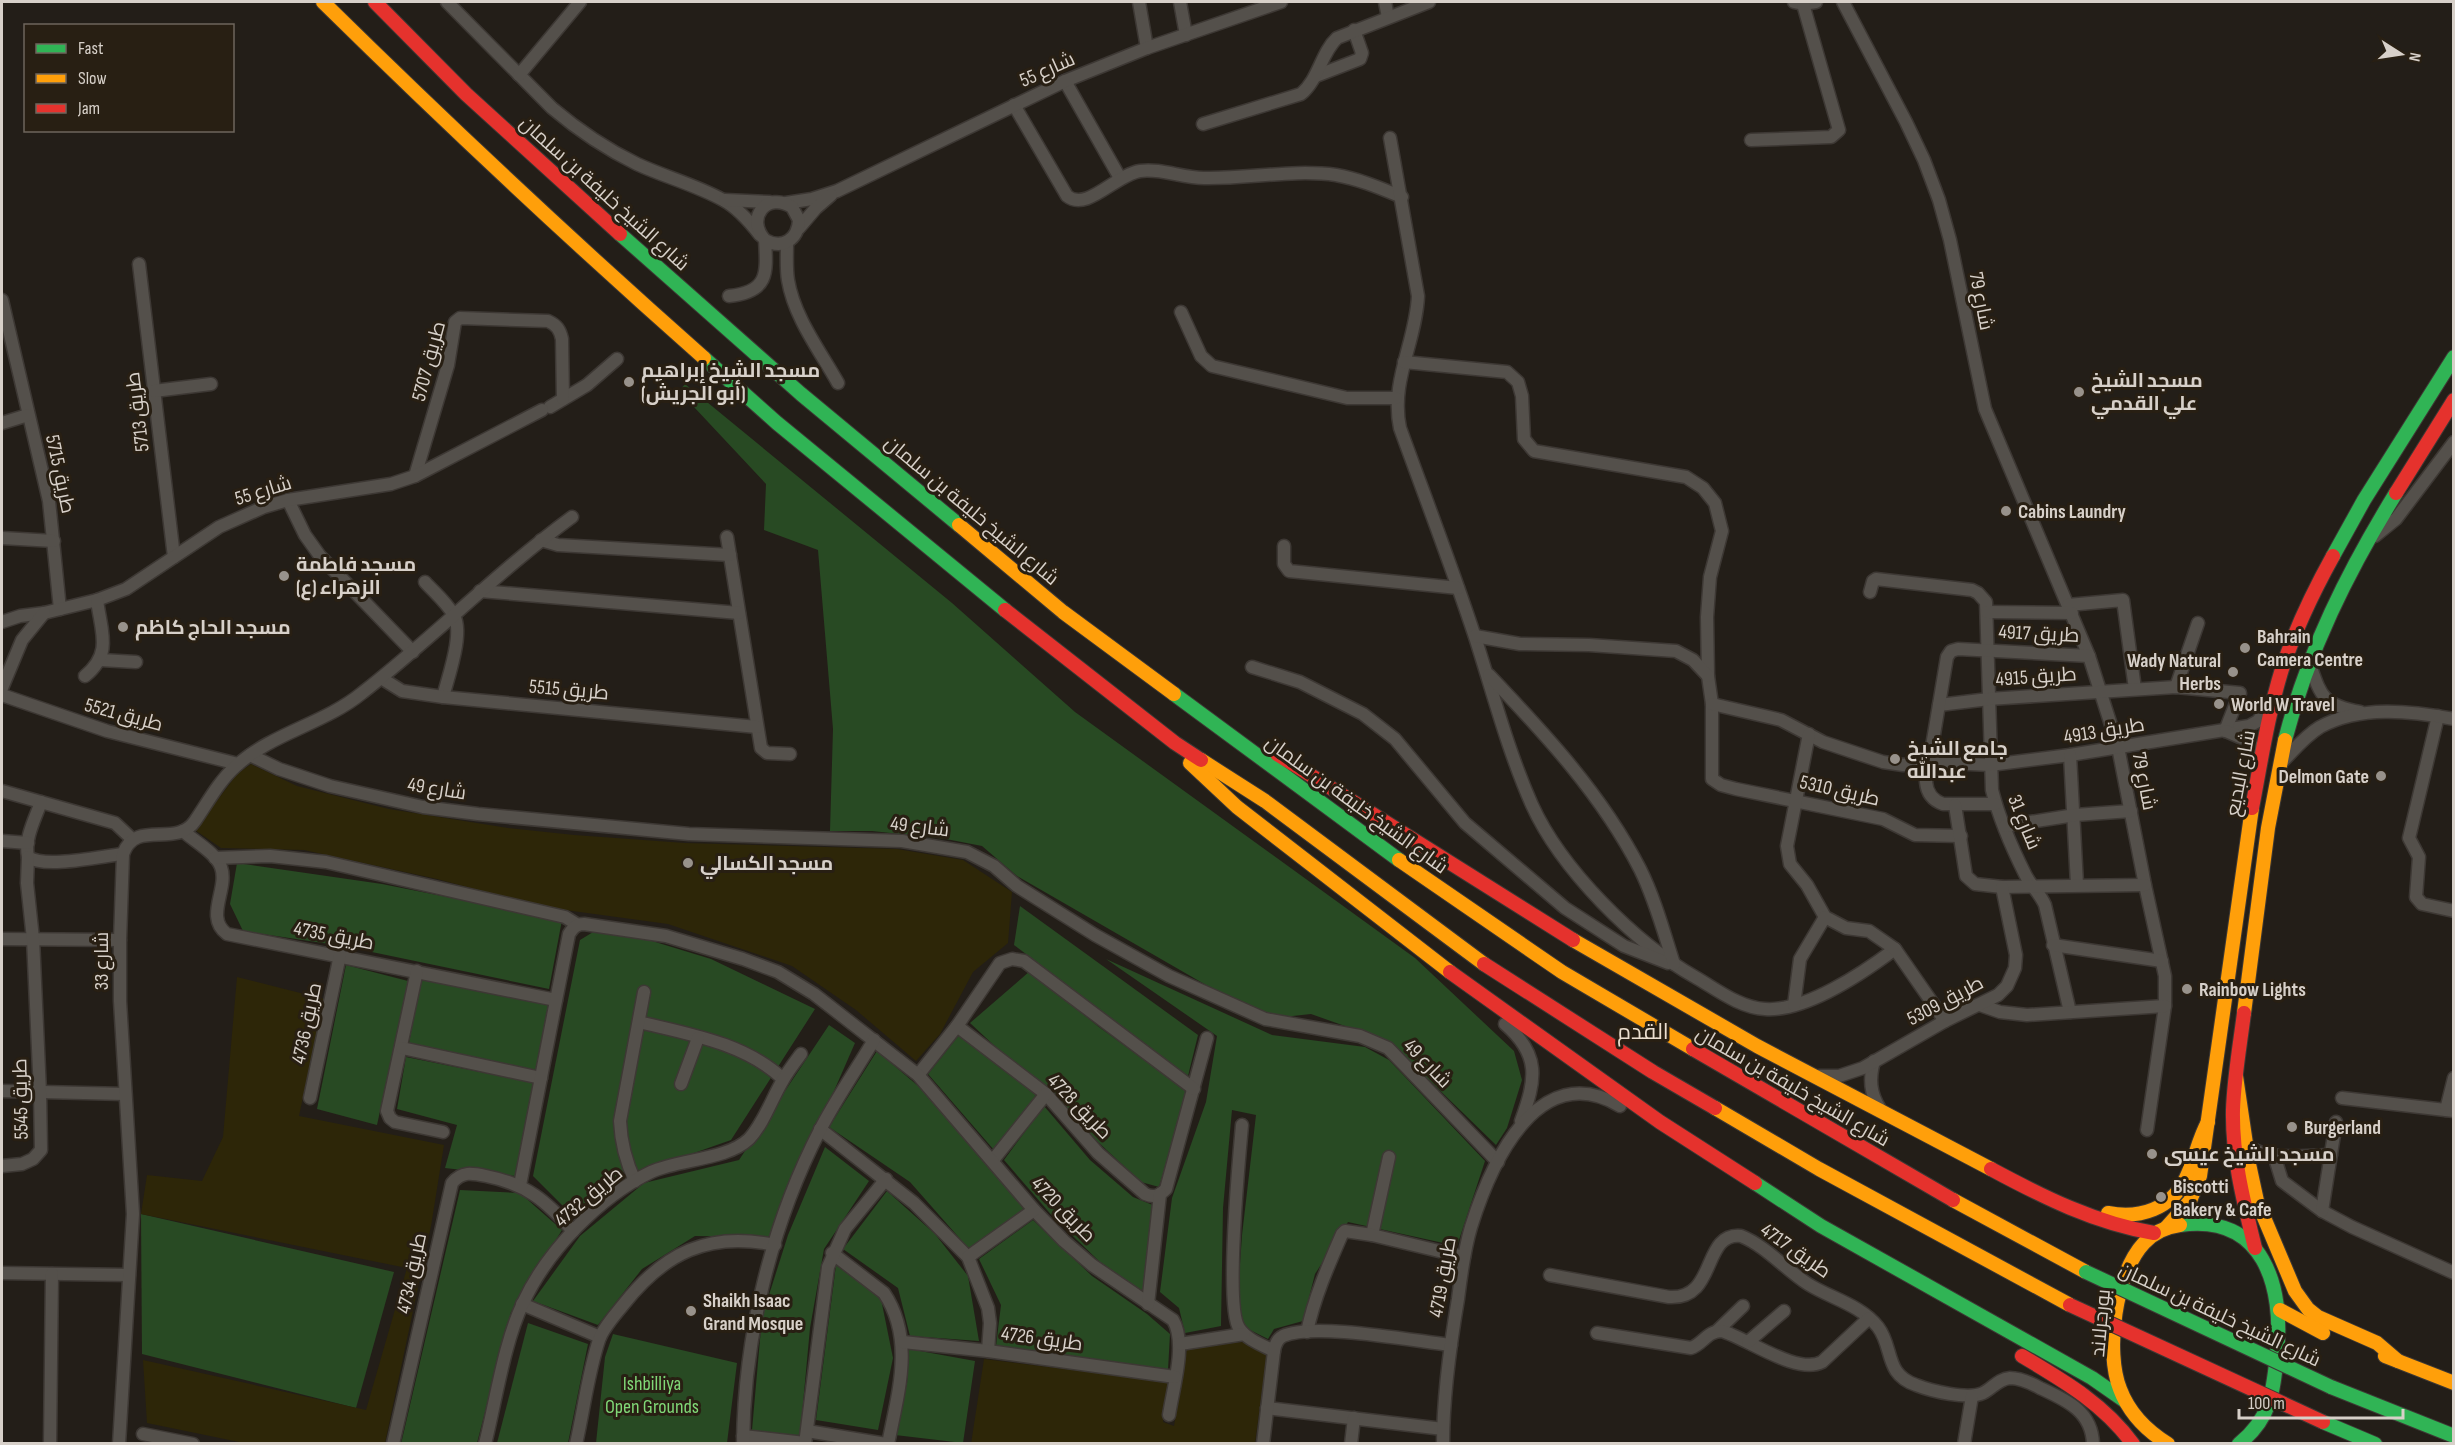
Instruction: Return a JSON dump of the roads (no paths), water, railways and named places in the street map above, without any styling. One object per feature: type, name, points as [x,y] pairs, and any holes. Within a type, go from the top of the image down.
[{"type":"main road","points":[[323,2],[418,96],[593,260],[777,423],[1039,638],[1175,743],[1265,801],[1474,957],[1653,1072],[1820,1169],[2070,1305],[2324,1422],[2375,1443]]},
{"type":"main road","name":"شارع الشيخ خليفة بن سلمان","points":[[375,2],[466,94],[801,394],[1064,612],[1379,846],[1562,972],[1933,1189],[2086,1272],[2331,1387],[2454,1436]]},
{"type":"main road","name":"شارع البديع","points":[[2160,1231],[2194,1195],[2200,1176],[2242,863],[2261,760],[2288,651],[2324,571],[2348,527],[2454,357]]},
{"type":"main road","name":"شارع البديع","points":[[2256,1248],[2239,1183],[2232,1137],[2236,1076],[2262,870],[2280,764],[2294,706],[2309,662],[2332,609],[2365,544],[2454,400]]},
{"type":"main road","points":[[1133,663],[1560,933],[1717,1024],[1887,1116],[2106,1224],[2134,1231],[2160,1231],[2194,1223],[2214,1225],[2234,1231],[2261,1253],[2272,1275],[2280,1310],[2271,1404],[2258,1429],[2239,1443]]},
{"type":"main road","points":[[1175,743],[1220,793],[1477,993],[1660,1122],[1821,1226],[2092,1378],[2125,1401]]},
{"type":"main road","points":[[2236,1076],[2251,1175],[2258,1204],[2290,1282],[2299,1297],[2319,1317],[2375,1341],[2392,1352],[2398,1361]]},
{"type":"main road","points":[[2040,1193],[2068,1199],[2124,1217],[2154,1211],[2178,1191],[2186,1178],[2200,1135],[2208,1122]]},
{"type":"main road","name":"بورجرلاند","points":[[2160,1231],[2133,1260],[2124,1278],[2114,1340],[2117,1382],[2125,1401],[2152,1434],[2168,1443]]},
{"type":"main road","points":[[1927,1287],[1948,1309],[2101,1406],[2133,1443]]},
{"type":"main road","points":[[2280,1310],[2323,1333],[2454,1383]]},
{"type":"main road","points":[[2141,1422],[2150,1443]]},
{"type":"street","points":[[447,2],[552,108],[601,144],[637,164],[724,200],[750,222],[763,237],[776,244],[792,239],[799,228],[797,213],[786,203],[724,200]]},
{"type":"street","points":[[519,75],[580,2]]},
{"type":"street","points":[[1139,2],[1147,48]]},
{"type":"street","points":[[1180,2],[1186,35]]},
{"type":"street","name":"شارع 55","points":[[786,203],[812,199],[837,191],[1065,81],[1147,48],[1281,2]]},
{"type":"street","points":[[1385,2],[1389,17]]},
{"type":"street","points":[[1203,124],[1301,94],[1310,86],[1333,41],[1354,30],[1429,2]]},
{"type":"street","points":[[1751,140],[1831,137],[1839,130],[1799,3],[1816,2]]},
{"type":"street","name":"شارع 79","points":[[1843,2],[1906,122],[1928,170],[1950,240],[1985,409],[2089,656],[2118,747],[2165,976],[2165,1006],[2147,1130]]},
{"type":"street","points":[[1316,76],[1360,59],[1362,53],[1354,30]]},
{"type":"street","points":[[1065,81],[1120,178]]},
{"type":"street","points":[[1014,105],[1071,199],[1087,201],[1120,178],[1148,171],[1200,178],[1321,174],[1353,179],[1402,197]]},
{"type":"street","points":[[1390,138],[1418,296],[1416,316],[1396,399],[1400,428],[1475,636],[1515,762],[1533,806],[1556,846],[1584,884],[1674,966]]},
{"type":"street","name":"شارع 55","points":[[799,228],[816,208],[837,191]]},
{"type":"street","points":[[729,296],[750,293],[763,280],[766,269],[763,237],[757,222],[758,215],[766,205],[772,202]]},
{"type":"street","points":[[787,242],[787,269],[791,294],[838,383]]},
{"type":"street","name":"طريق 5713","points":[[139,264],[174,557]]},
{"type":"street","name":"طريق 5715","points":[[2,300],[49,501],[60,609]]},
{"type":"street","points":[[1181,312],[1201,356],[1212,366],[1347,398],[1396,399]]},
{"type":"street","name":"طريق 5707","points":[[415,477],[448,365],[455,322],[460,318],[548,321],[555,325],[562,339],[563,399]]},
{"type":"street","name":"شارع 55","points":[[2,622],[97,600],[126,589],[219,527],[241,516],[288,500],[391,484],[415,477],[587,385],[616,359]]},
{"type":"street","points":[[1404,362],[1507,372],[1518,382],[1522,396],[1524,439],[1534,451],[1686,477],[1702,488],[1715,503],[1722,531],[1710,578],[1707,617],[1708,676],[1712,704]]},
{"type":"street","points":[[154,391],[211,384]]},
{"type":"street","name":"طريق 5715","points":[[2,423],[28,415]]},
{"type":"street","points":[[2365,544],[2396,519],[2454,442]]},
{"type":"street","points":[[288,500],[305,535],[320,556],[417,649]]},
{"type":"street","points":[[2,791],[115,823],[132,839],[183,831],[194,823],[224,778],[238,764],[277,738],[349,703],[417,649],[480,591],[541,540],[572,517]]},
{"type":"street","points":[[727,537],[757,727],[764,751],[771,754],[790,754]]},
{"type":"street","name":"طريق 5715","points":[[2,538],[54,541]]},
{"type":"street","points":[[541,540],[558,545],[730,555]]},
{"type":"street","points":[[1284,546],[1284,567],[1292,572],[1458,588]]},
{"type":"street","points":[[1870,592],[1872,581],[1876,579],[1972,590],[1983,597],[1987,612],[2070,609],[2123,600],[2135,689]]},
{"type":"street","points":[[424,582],[454,615],[457,637],[443,697]]},
{"type":"street","points":[[480,591],[739,613]]},
{"type":"street","points":[[85,676],[100,660],[103,646],[97,600]]},
{"type":"street","name":"شارع 31","points":[[1987,612],[1990,765],[1995,804],[2024,873],[2041,896],[2070,1012]]},
{"type":"street","points":[[2,688],[22,640],[44,614]]},
{"type":"street","points":[[20,616],[18,625],[22,640]]},
{"type":"street","points":[[2176,687],[2198,623]]},
{"type":"street","points":[[1475,636],[1520,644],[1600,645],[1676,651],[1693,660],[1708,676]]},
{"type":"street","name":"طريق 4917","points":[[1939,705],[1946,663],[1951,651],[1958,649],[1988,650],[2089,656]]},
{"type":"street","points":[[100,660],[136,662]]},
{"type":"street","points":[[2309,662],[2327,700],[2335,706],[2364,713]]},
{"type":"street","points":[[1252,668],[1300,682],[1364,714],[1395,739],[1465,824],[1565,908],[1624,946],[1674,966],[1750,1006],[1765,1009],[1794,1005],[1837,987],[1895,949]]},
{"type":"street","points":[[1486,672],[1559,750],[1597,799],[1640,870],[1651,894],[1674,966]]},
{"type":"street","name":"طريق 5515","points":[[381,678],[402,691],[443,697],[757,727]]},
{"type":"street","name":"طريق 4915","points":[[1939,705],[1989,699],[2176,687],[2240,693],[2225,731]]},
{"type":"street","name":"طريق 5521","points":[[2,695],[107,731],[238,764]]},
{"type":"street","name":"طريق 4913","points":[[1712,704],[1781,720],[1831,745],[1883,762],[1903,765],[1929,762],[1990,765],[2070,755],[2248,726],[2258,721],[2275,697]]},
{"type":"street","name":"طريق 5310","points":[[1712,704],[1711,777],[1721,785],[1883,819],[1915,835],[1961,836]]},
{"type":"street","points":[[1939,705],[1926,782],[1930,796],[1943,804],[1995,804]]},
{"type":"street","points":[[2280,764],[2308,735],[2332,721],[2364,713],[2397,712],[2453,717]]},
{"type":"street","points":[[2438,716],[2409,838],[2419,857],[2416,897],[2422,904],[2454,911]]},
{"type":"street","points":[[2225,731],[2249,741],[2261,760]]},
{"type":"street","points":[[1809,734],[1787,855],[1790,864],[1807,885],[1825,917],[1846,928],[1869,931],[1895,949],[1944,1021]]},
{"type":"street","name":"شارع 49","points":[[250,755],[279,770],[330,786],[389,800],[456,811],[689,834],[902,841],[967,852],[994,866],[1017,886],[1095,935],[1202,991],[1265,1019],[1360,1036],[1388,1048],[1498,1162]]},
{"type":"street","points":[[2070,755],[2078,884]]},
{"type":"street","name":"طريق 5545","points":[[2,1166],[22,1164],[33,1160],[41,1150],[33,939],[27,883],[28,843],[41,801]]},
{"type":"street","points":[[1955,805],[1968,880],[1974,884],[2002,887],[2078,884],[2145,885]]},
{"type":"street","points":[[2005,826],[2075,815],[2131,811]]},
{"type":"street","points":[[183,831],[215,858]]},
{"type":"street","name":"شارع 33","points":[[119,1443],[133,1203],[125,1094],[120,940],[123,854],[126,844],[132,839]]},
{"type":"street","points":[[2,841],[28,843]]},
{"type":"street","points":[[28,857],[48,862],[123,854]]},
{"type":"street","name":"طريق 4720","points":[[215,858],[270,856],[326,862],[565,917],[578,925],[666,936],[778,972],[814,994],[918,1075],[1034,1210],[1064,1241],[1092,1265],[1173,1320],[1180,1344]]},
{"type":"street","name":"طريق 4735","points":[[215,858],[223,871],[216,915],[222,930],[233,936],[340,955],[556,1000]]},
{"type":"street","name":"طريق 5309","points":[[1813,1076],[1826,1077],[1851,1073],[1944,1021],[1998,995],[2007,986],[2015,968],[2016,955],[2002,887]]},
{"type":"street","points":[[1794,1005],[1800,959],[1825,917]]},
{"type":"street","points":[[520,1185],[569,934],[578,925]]},
{"type":"street","points":[[2,939],[120,940]]},
{"type":"street","points":[[2053,945],[2162,961]]},
{"type":"street","name":"طريق 4736","points":[[310,1098],[340,955]]},
{"type":"street","points":[[918,1075],[957,1026],[1000,963],[1018,959],[1024,961],[1194,1089]]},
{"type":"street","points":[[417,971],[387,1111],[395,1122],[443,1132]]},
{"type":"street","points":[[634,1181],[621,1142],[620,1121],[644,992]]},
{"type":"street","name":"طريق 4719","points":[[1443,1443],[1450,1346],[1464,1257],[1480,1201],[1498,1162],[1519,1128],[1533,1085],[1532,1062],[1522,1042],[1492,1013],[1477,993]]},
{"type":"street","points":[[1980,1005],[2014,1015],[2165,1006]]},
{"type":"street","points":[[639,1022],[698,1038],[754,1057],[783,1079]]},
{"type":"street","name":"طريق 4728","points":[[957,1026],[1046,1094],[1098,1153],[1144,1194],[1152,1196],[1160,1194]]},
{"type":"street","points":[[681,1084],[698,1038]]},
{"type":"street","points":[[1148,1304],[1160,1194],[1166,1189],[1207,1038]]},
{"type":"street","points":[[832,1253],[884,1293],[889,1300],[903,1342],[901,1381],[887,1443],[806,1439],[743,1440],[754,1332],[762,1290],[775,1245],[794,1188],[820,1130],[874,1040]]},
{"type":"street","points":[[402,1048],[541,1078]]},
{"type":"street","name":"طريق 4732","points":[[485,1443],[512,1334],[522,1304],[549,1261],[573,1231],[634,1181],[672,1165],[738,1146],[754,1133],[783,1079],[801,1054]]},
{"type":"street","points":[[1874,1061],[1871,1071],[1872,1091],[1880,1109],[1887,1116]]},
{"type":"street","points":[[2342,1098],[2450,1111],[2454,1078]]},
{"type":"street","points":[[2,1091],[125,1094]]},
{"type":"street","name":"طريق 4719","points":[[1519,1128],[1546,1102],[1571,1093],[1597,1095],[1660,1122]]},
{"type":"street","points":[[993,1160],[1046,1094]]},
{"type":"street","points":[[2322,1211],[2336,1122]]},
{"type":"street","points":[[1242,1125],[1237,1174],[1233,1298],[1236,1323],[1244,1334],[1274,1351]]},
{"type":"street","points":[[820,1130],[914,1203],[968,1257],[988,1308],[990,1323],[988,1351]]},
{"type":"street","points":[[2246,1145],[2256,1152],[2271,1155],[2331,1155]]},
{"type":"street","points":[[2251,1175],[2258,1164],[2271,1155]]},
{"type":"street","points":[[2271,1155],[2282,1181],[2322,1211],[2454,1273]]},
{"type":"street","points":[[1372,1235],[1389,1157]]},
{"type":"street","name":"طريق 4734","points":[[393,1443],[452,1183],[457,1177],[472,1173],[520,1185],[543,1200],[573,1231]]},
{"type":"street","points":[[806,1439],[824,1281],[832,1253],[845,1229],[886,1179]]},
{"type":"street","points":[[968,1257],[1034,1210]]},
{"type":"street","points":[[1307,1332],[1312,1309],[1342,1234],[1349,1230],[1464,1257]]},
{"type":"street","name":"طريق 4717","points":[[1550,1275],[1669,1297],[1683,1296],[1690,1294],[1700,1284],[1719,1244],[1727,1238],[1741,1236],[1808,1284],[1869,1318],[1883,1335],[1892,1365],[1904,1380],[1921,1387],[1972,1396]]},
{"type":"street","points":[[576,1443],[600,1337],[637,1287],[661,1266],[687,1250],[709,1243],[731,1240],[775,1245]]},
{"type":"street","points":[[2,1273],[129,1275]]},
{"type":"street","points":[[50,1443],[52,1274]]},
{"type":"street","points":[[522,1304],[600,1337]]},
{"type":"street","points":[[1597,1333],[1691,1348],[1698,1346],[1708,1335],[1717,1331],[1743,1306]]},
{"type":"street","points":[[1748,1342],[1784,1311]]},
{"type":"street","points":[[1717,1331],[1726,1332],[1798,1364],[1813,1366],[1822,1362],[1869,1318]]},
{"type":"street","points":[[1263,1443],[1274,1351],[1281,1337],[1307,1332],[1335,1331],[1450,1346]]},
{"type":"street","points":[[1169,1414],[1180,1344],[1244,1334]]},
{"type":"street","name":"طريق 4726","points":[[903,1342],[988,1351],[1175,1377]]},
{"type":"street","points":[[1964,1443],[1972,1396],[2008,1378],[2024,1380],[2075,1405],[2087,1420],[2093,1443]]},
{"type":"street","points":[[1267,1408],[1443,1429]]},
{"type":"street","points":[[1351,1443],[1354,1418]]},
{"type":"street","points":[[144,1434],[193,1443]]},
{"type":"place","name":"مسجد الشيخ إبراهيم (أبو الجريش)","points":[[629,382]]},
{"type":"place","name":"مسجد الشيخ علي القدمي","points":[[2079,392]]},
{"type":"place","name":"Cabins Laundry","points":[[2006,511]]},
{"type":"place","name":"مسجد فاطمة الزهراء (ع)","points":[[284,576]]},
{"type":"place","name":"مسجد الحاج كاظم","points":[[123,627]]},
{"type":"place","name":"Bahrain Camera Centre","points":[[2245,648]]},
{"type":"place","name":"Wady Natural Herbs","points":[[2233,672]]},
{"type":"place","name":"World W Travel","points":[[2219,704]]},
{"type":"place","name":"جامع الشيخ عبدالله","points":[[1895,759]]},
{"type":"place","name":"Delmon Gate","points":[[2381,776]]},
{"type":"place","name":"مسجد الكسالي","points":[[688,863]]},
{"type":"place","name":"Rainbow Lights","points":[[2187,989]]},
{"type":"place","name":"Burgerland","points":[[2292,1127]]},
{"type":"place","name":"مسجد الشيخ عيسى","points":[[2152,1154]]},
{"type":"place","name":"Biscotti Bakery & Cafe","points":[[2161,1197]]},
{"type":"place","name":"Shaikh Isaac Grand Mosque","points":[[691,1311]]},
{"type":"district","name":"القدم","points":[[1643,1031]]},
{"type":"park label","name":"Ishbilliya Open Grounds","points":[[652,1394]]}]
